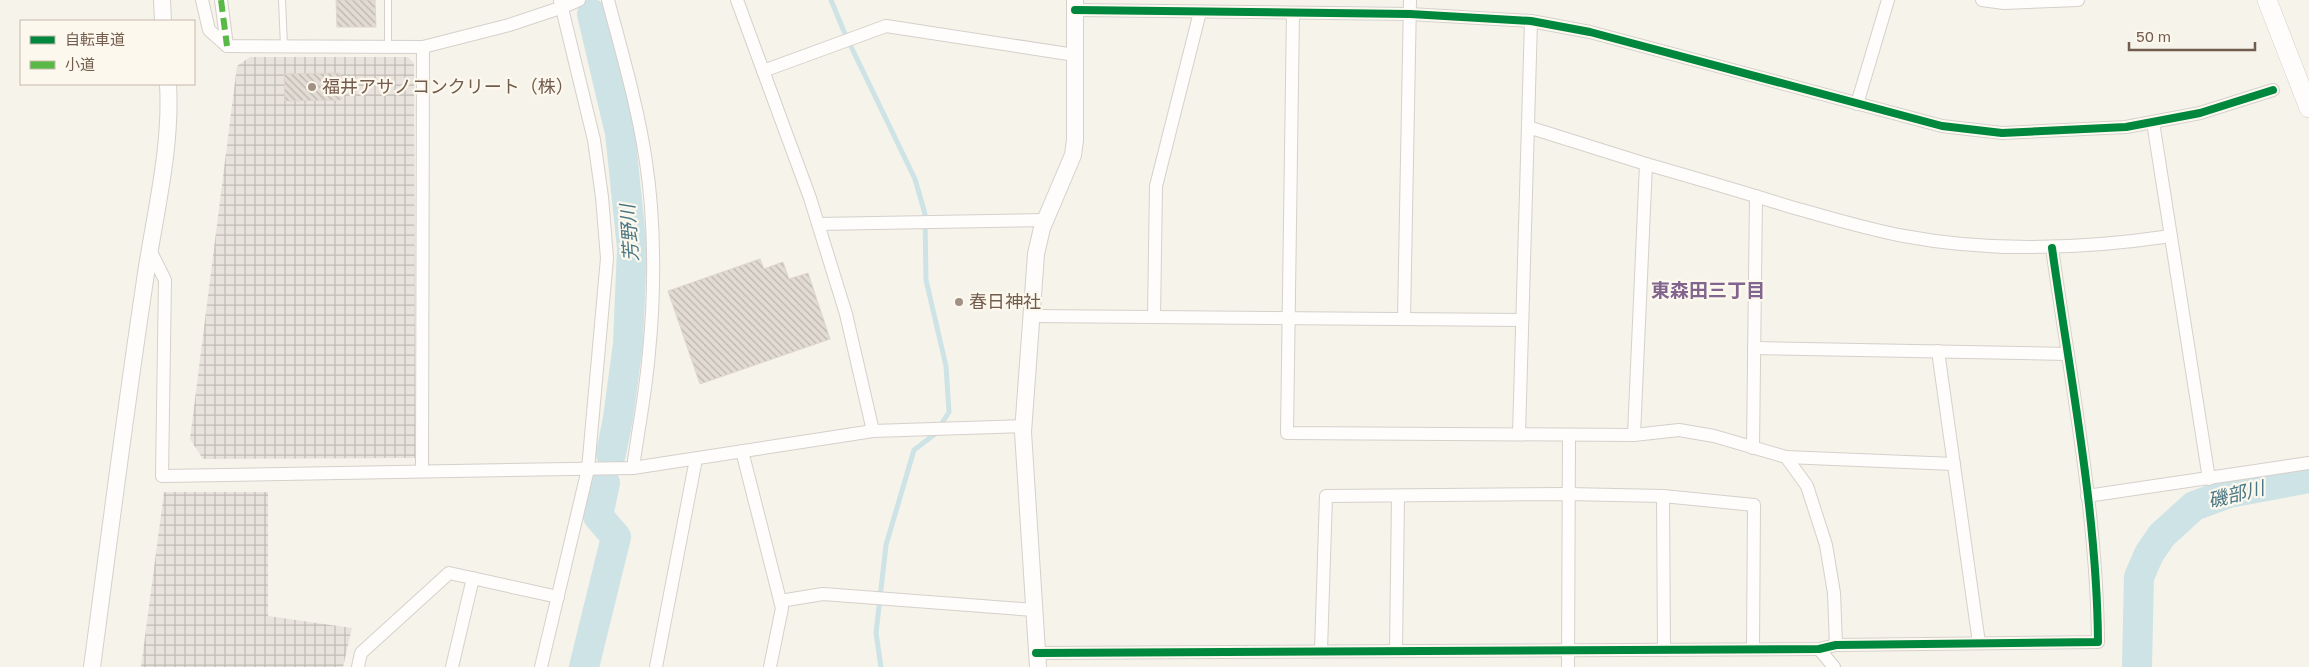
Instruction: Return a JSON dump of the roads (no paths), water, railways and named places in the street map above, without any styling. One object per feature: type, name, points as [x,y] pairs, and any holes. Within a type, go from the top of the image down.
[{"type":"main road","points":[[2267,0],[2309,108]]},
{"type":"street","points":[[162,0],[163,20]]},
{"type":"street","points":[[202,0],[209,30],[228,46],[388,47],[423,47],[509,25],[561,4],[579,0]]},
{"type":"street","points":[[221,0],[228,46]]},
{"type":"street","points":[[608,0],[628,73],[646,163],[651,223],[653,281],[649,352],[633,468]]},
{"type":"street","points":[[736,0],[818,224],[846,314],[873,430]]},
{"type":"street","points":[[1404,319],[1410,0]]},
{"type":"street","points":[[1857,104],[1888,0]]},
{"type":"street","points":[[1982,0],[2004,3],[2078,0]]},
{"type":"street","points":[[541,667],[588,469],[607,258],[602,198],[594,140],[561,4]]},
{"type":"street","points":[[2052,248],[2098,584],[2098,642],[1836,644],[1819,649],[1321,650],[1037,660],[1024,426],[1036,254],[1046,220],[1073,155],[1075,140],[1075,5],[1200,12],[1410,14],[1531,21],[1590,32],[1942,126],[2002,133],[2117,128],[2200,113],[2273,90]]},
{"type":"street","points":[[1154,317],[1156,186],[1200,12]]},
{"type":"street","points":[[1293,13],[1287,433],[1634,435],[1679,430],[1714,436],[1786,457],[1954,464]]},
{"type":"street","points":[[1519,434],[1531,21]]},
{"type":"street","points":[[763,71],[886,26],[1075,55]]},
{"type":"street","points":[[422,471],[423,47]]},
{"type":"street","points":[[92,667],[150,250],[161,188],[169,101],[168,85]]},
{"type":"street","points":[[2153,122],[2209,478]]},
{"type":"street","points":[[1528,127],[1756,196],[1904,236],[2008,248],[2052,248],[2119,244],[2171,236]]},
{"type":"street","points":[[1634,435],[1646,164]]},
{"type":"street","points":[[1753,448],[1756,196]]},
{"type":"street","points":[[818,224],[1046,220]]},
{"type":"street","points":[[150,250],[165,280],[162,476],[633,468],[873,430],[930,430],[1024,426]]},
{"type":"street","points":[[1031,316],[1522,320]]},
{"type":"street","points":[[1754,348],[2067,354]]},
{"type":"street","points":[[1938,352],[1979,643]]},
{"type":"street","points":[[1568,435],[1568,667]]},
{"type":"street","points":[[742,451],[782,608],[770,667]]},
{"type":"street","points":[[1786,457],[1807,486],[1826,545],[1834,593],[1836,644]]},
{"type":"street","points":[[670,667],[656,666],[696,458]]},
{"type":"street","points":[[2087,496],[2309,463]]},
{"type":"street","points":[[1321,650],[1326,496],[1398,497],[1568,494],[1663,496],[1754,505],[1753,649]]},
{"type":"street","points":[[1663,496],[1664,650]]},
{"type":"street","points":[[1396,650],[1398,497]]},
{"type":"street","points":[[358,667],[361,653],[449,573],[558,597]]},
{"type":"street","points":[[452,667],[474,578]]},
{"type":"street","points":[[780,601],[823,594],[1034,610]]},
{"type":"street","points":[[1819,649],[1834,667]]},
{"type":"lane","points":[[282,0],[284,46]]},
{"type":"lane","points":[[388,0],[388,47]]},
{"type":"waterway","points":[[831,0],[845,34],[915,179],[925,214],[926,280],[946,366],[949,412],[935,434],[914,450],[886,545],[876,633],[881,667]]},
{"type":"waterway","name":"芳野川","points":[[592,14],[620,133],[632,248],[628,344],[611,454]]},
{"type":"waterway","name":"磯部川","points":[[2137,667],[2139,577],[2149,554],[2162,535],[2194,506],[2229,493],[2309,478]]},
{"type":"waterway","name":"芳野川","points":[[584,667],[616,537],[598,516],[605,483]]},
{"type":"place","name":"福井アサノコンクリート（株）","points":[[312,87]]},
{"type":"place","name":"春日神社","points":[[959,302]]},
{"type":"district","name":"東森田三丁目","points":[[1708,290]]}]
